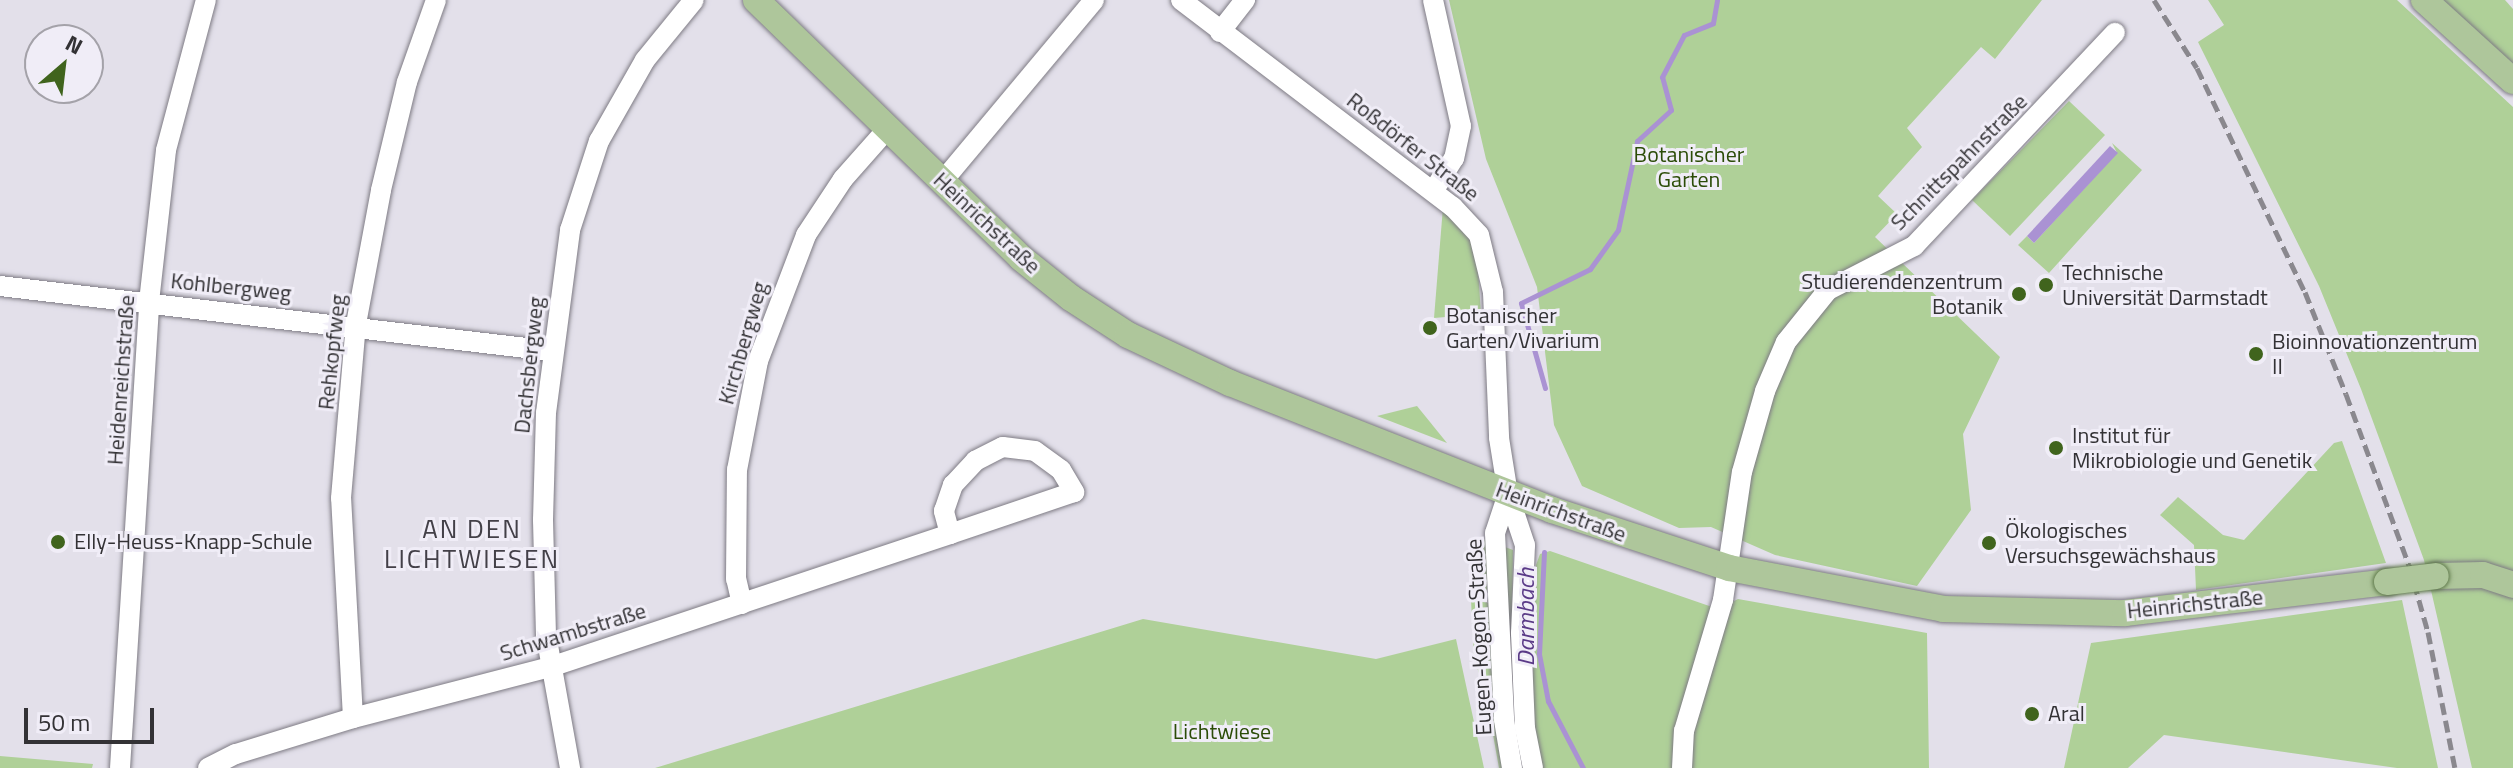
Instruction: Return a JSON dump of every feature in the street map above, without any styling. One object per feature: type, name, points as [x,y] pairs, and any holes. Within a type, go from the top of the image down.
[{"type":"main road","name":"Heinrichstraße","points":[[756,0],[1021,258],[1128,335],[1329,425],[1508,494],[1729,568],[1902,603],[2008,613],[2125,613],[2436,576],[2483,575],[2513,585]]},
{"type":"main road","points":[[2424,0],[2513,81]]},
{"type":"street","name":"Heidenreichstraße","points":[[120,768],[149,302],[166,150],[206,0]]},
{"type":"street","name":"Rehkopfweg","points":[[353,718],[341,498],[356,324],[392,144],[436,0]]},
{"type":"street","name":"Dachsbergweg","points":[[570,768],[550,667],[543,520],[552,351],[570,230],[599,141],[645,60],[694,0]]},
{"type":"street","points":[[942,182],[1094,0]]},
{"type":"street","name":"Roßdörfer Straße","points":[[1181,0],[1469,221],[1487,257],[1499,438],[1508,494]]},
{"type":"street","points":[[1220,32],[1245,0]]},
{"type":"street","points":[[1433,0],[1461,126],[1454,158],[1433,191]]},
{"type":"street","name":"Schnittspahnstraße","points":[[1682,768],[1684,731],[1729,568],[1745,458],[1765,391],[1794,331],[1828,290],[1914,246],[2115,33]]},
{"type":"street","name":"Kirchbergweg","points":[[742,604],[736,579],[737,470],[758,361],[806,235],[843,179],[889,127]]},
{"type":"street","name":"Kohlbergweg","points":[[0,286],[356,324],[552,351]]},
{"type":"street","name":"Schwambstraße","points":[[208,768],[236,754],[353,718],[550,667],[742,604],[950,534],[1074,492],[1061,470],[1035,451],[1003,447],[975,461],[953,485],[944,511],[950,534]]},
{"type":"street","name":"Eugen-Kogon-Straße","points":[[1508,494],[1495,533],[1504,720],[1512,768]]},
{"type":"street","name":"Eugen-Kogon-Straße","points":[[1508,494],[1525,545],[1521,633],[1525,728],[1533,768]]},
{"type":"green space","name":"Botanischer Garten","points":[[1449,0],[2042,0],[1995,59],[1981,47],[1907,128],[1922,147],[1878,196],[1897,214],[1875,237],[2000,357],[1963,434],[1971,510],[1917,586],[1775,555],[1711,527],[1679,528],[1582,486],[1554,425],[1537,287],[1486,159]]},
{"type":"green space","points":[[2208,0],[2397,0],[2513,107],[2513,768],[2472,768],[2424,560],[2361,389],[2319,286],[2198,42],[2224,25]]},
{"type":"green space","points":[[2441,0],[2505,0],[2513,9],[2513,68]]},
{"type":"green space","points":[[2069,101],[2105,135],[2010,236],[1972,200]]},
{"type":"green space","points":[[2112,143],[2142,170],[2049,273],[2018,245],[2027,236],[2034,243],[2117,153]]},
{"type":"green space","points":[[1443,207],[1458,218],[1477,253],[1481,314],[1434,318]]},
{"type":"green space","points":[[1417,406],[1447,443],[1377,416]]},
{"type":"green space","points":[[2342,441],[2386,563],[2196,590],[2194,545],[2160,515],[2178,497],[2223,535],[2244,540],[2334,443]]},
{"type":"green space","points":[[1479,538],[1488,541],[1487,594],[1470,590],[1471,546]]},
{"type":"green space","points":[[1505,547],[1513,550],[1512,632],[1526,768],[1521,768],[1510,702]]},
{"type":"green space","points":[[1550,551],[1718,609],[1738,599],[1927,633],[1929,768],[1540,768],[1532,703],[1536,565],[1540,554]]},
{"type":"green space","points":[[1471,600],[1489,603],[1504,768],[1499,768],[1485,690],[1474,659]]},
{"type":"green space","points":[[2402,600],[2438,768],[2397,768],[2164,735],[2128,768],[2064,768],[2091,643]]},
{"type":"green space","name":"Lichtwiese","points":[[1143,619],[1376,659],[1456,639],[1484,768],[655,768]]},
{"type":"green space","points":[[0,756],[93,764],[92,768],[0,768]]},
{"type":"shaded area","points":[[2110,146],[2118,153],[2034,243],[2027,236]]},
{"type":"waterway","name":"Darmbach","points":[[1545,388],[1521,303],[1590,269],[1618,230],[1637,141],[1671,110],[1662,77],[1684,35],[1713,23],[1717,0]]},
{"type":"waterway","name":"Darmbach","points":[[1544,552],[1539,654],[1548,701],[1583,768]]},
{"type":"railway","points":[[2154,0],[2197,68],[2305,292],[2346,394],[2409,565],[2428,632],[2455,768]]},
{"type":"place","name":"Technische Universität Darmstadt","points":[[2046,285]]},
{"type":"place","name":"Studierendenzentrum Botanik","points":[[2019,294]]},
{"type":"place","name":"Botanischer Garten/Vivarium","points":[[1430,328]]},
{"type":"place","name":"Bioinnovationzentrum II","points":[[2256,354]]},
{"type":"place","name":"Institut für Mikrobiologie und Genetik","points":[[2056,448]]},
{"type":"place","name":"Elly-Heuss-Knapp-Schule","points":[[58,542]]},
{"type":"place","name":"Ökologisches Versuchsgewächshaus","points":[[1989,543]]},
{"type":"place","name":"Aral","points":[[2032,714]]},
{"type":"district","name":"AN DEN LICHTWIESEN","points":[[472,544]]}]
